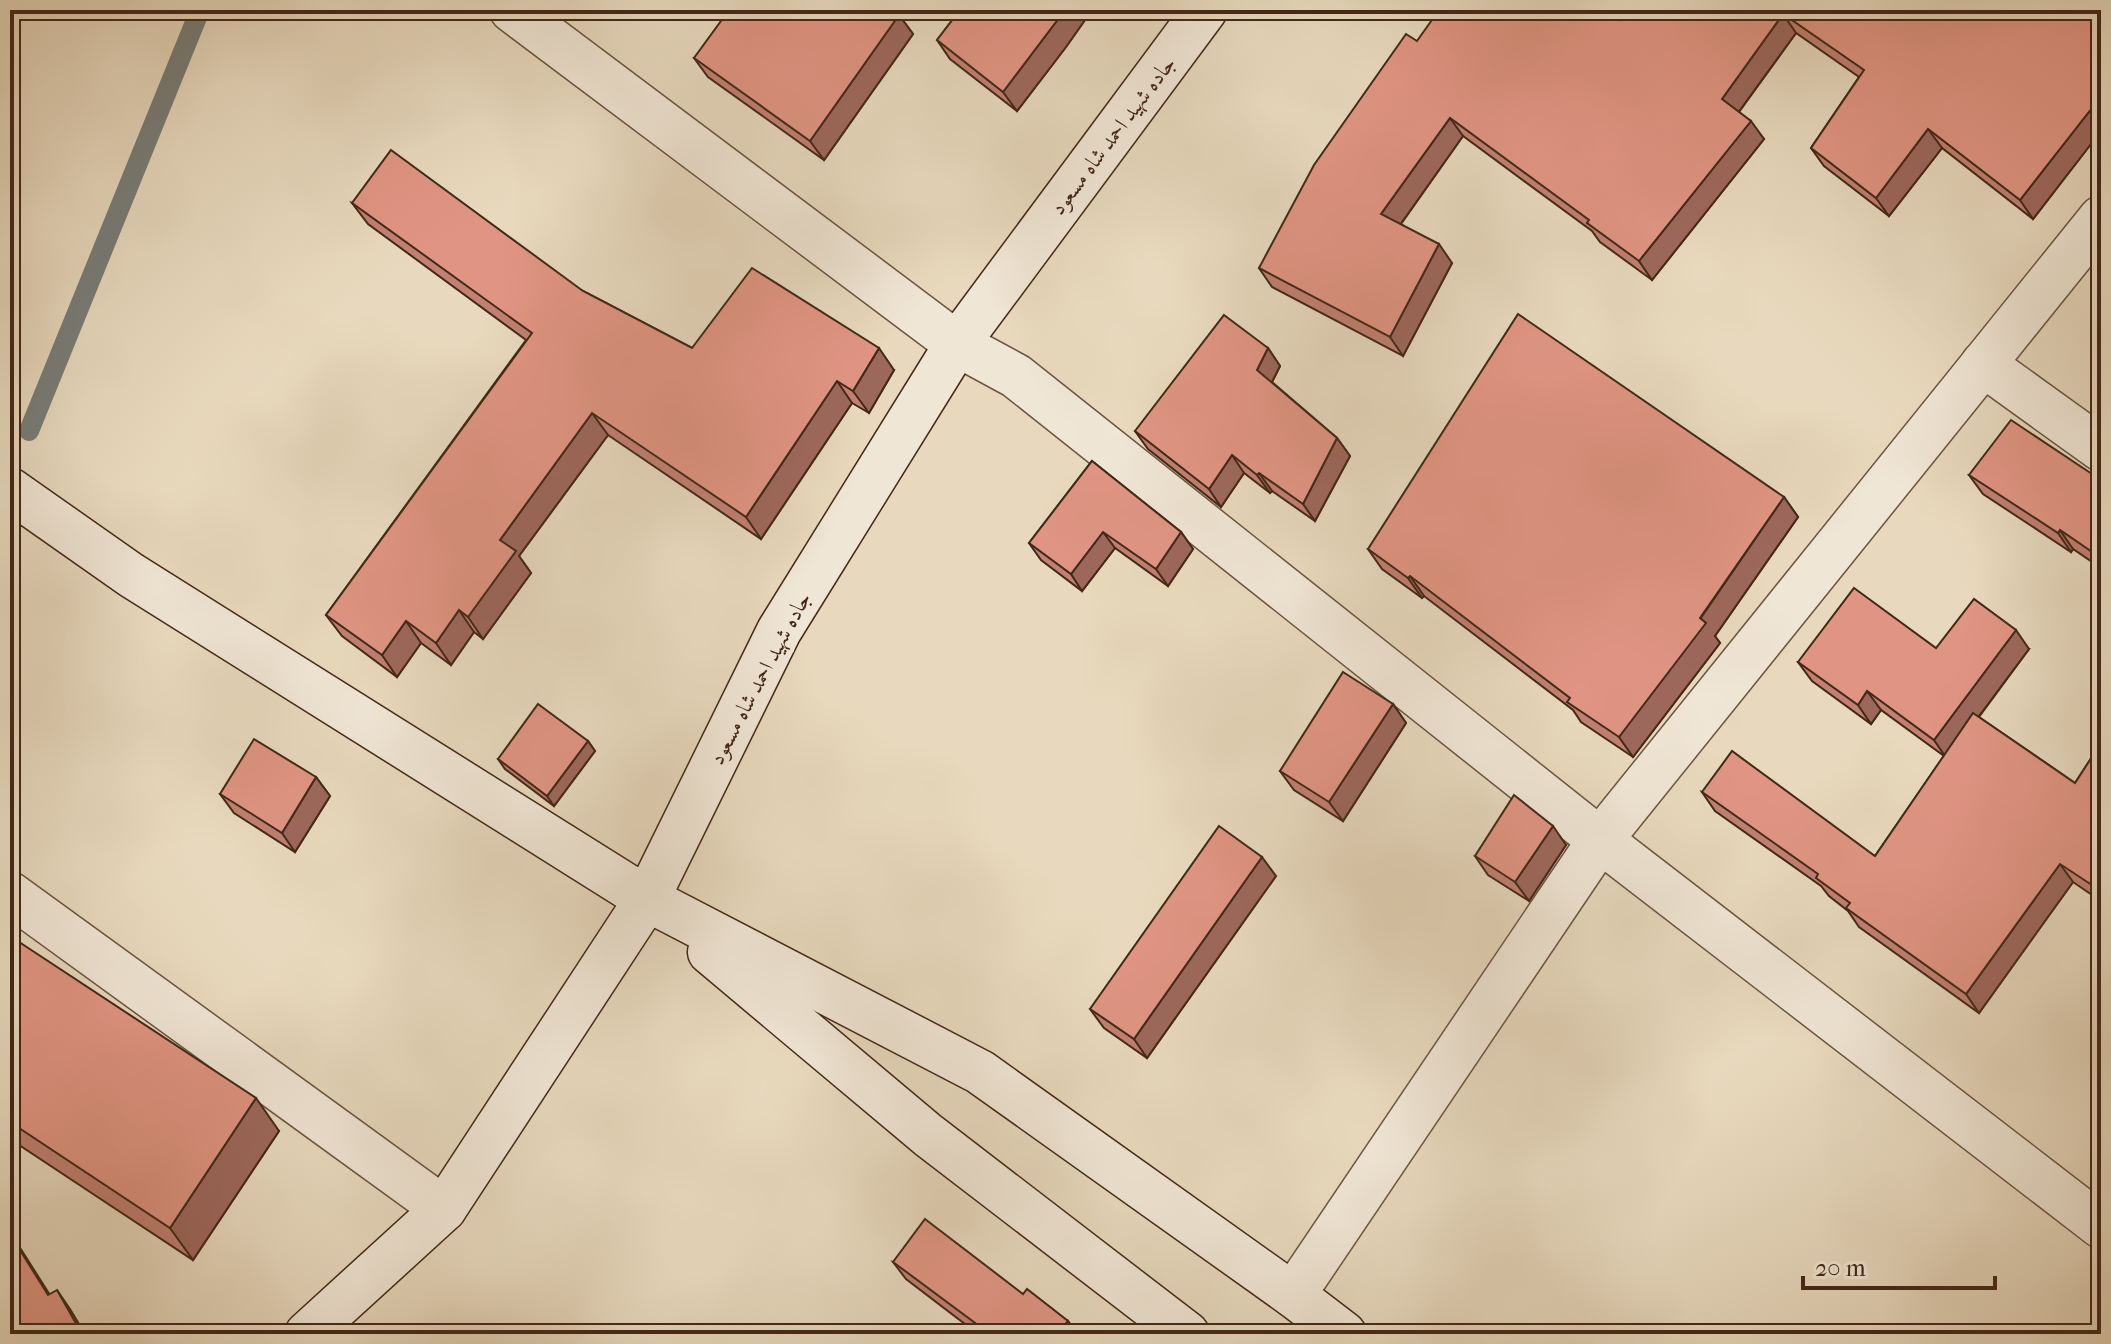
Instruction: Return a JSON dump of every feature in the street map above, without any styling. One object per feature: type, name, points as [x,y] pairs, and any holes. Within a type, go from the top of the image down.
[{"type":"street","points":[[512,10],[957,344],[1016,376],[1600,840],[2101,1226]]},
{"type":"street","name":"جاده شهيد احمد شاه مسعود","points":[[307,1334],[444,1209],[647,899],[779,631],[957,344],[1205,10]]},
{"type":"street","points":[[1293,1295],[1600,840],[2101,218]]},
{"type":"street","points":[[1983,364],[2101,449]]},
{"type":"street","points":[[10,490],[131,575],[647,899],[980,1072],[1344,1334]]},
{"type":"street","points":[[10,894],[444,1209]]},
{"type":"street","points":[[647,899],[928,1135],[1187,1334]]},
{"type":"building","points":[[729,10],[893,10],[899,15],[810,141],[694,58]]},
{"type":"building","points":[[960,10],[1065,10],[1003,92],[937,40]]},
{"type":"building","points":[[1439,10],[1605,10],[1619,20],[1626,10],[2101,10],[2101,99],[2020,200],[1928,129],[1876,198],[1811,148],[1864,70],[1783,14],[1722,99],[1751,121],[1639,261],[1587,223],[1589,220],[1450,118],[1381,214],[1439,244],[1390,337],[1259,268],[1314,165],[1406,34],[1417,41]]},
{"type":"building","points":[[391,150],[583,291],[692,348],[752,268],[879,348],[853,391],[837,381],[746,517],[592,413],[500,540],[516,551],[468,617],[459,610],[436,643],[406,621],[382,655],[326,615],[532,333],[352,203]]},
{"type":"building","points":[[1518,314],[1784,497],[1700,618],[1706,623],[1619,737],[1567,702],[1570,698],[1410,576],[1408,578],[1368,549]]},
{"type":"building","points":[[1224,315],[1268,348],[1257,370],[1337,438],[1303,504],[1232,455],[1209,489],[1135,431]]},
{"type":"building","points":[[2011,420],[2101,483],[2101,558],[1969,475]]},
{"type":"building","points":[[1092,461],[1181,532],[1156,569],[1103,532],[1071,574],[1029,543]]},
{"type":"building","points":[[1854,588],[1936,648],[1974,599],[2016,630],[1934,740],[1867,691],[1858,705],[1798,662]]},
{"type":"building","points":[[1343,672],[1393,704],[1329,802],[1280,771]]},
{"type":"building","points":[[538,704],[588,741],[547,796],[498,759]]},
{"type":"building","points":[[1973,713],[2075,783],[2101,743],[2101,891],[2060,864],[1966,994],[1846,908],[1850,903],[1816,878],[1818,874],[1702,792],[1732,751],[1875,856]]},
{"type":"building","points":[[254,739],[316,777],[282,833],[220,794]]},
{"type":"building","points":[[1514,795],[1553,826],[1515,882],[1475,856]]},
{"type":"building","points":[[1219,826],[1262,857],[1134,1039],[1090,1009]]},
{"type":"building","points":[[10,936],[256,1098],[170,1228],[10,1122]]},
{"type":"building","points":[[925,1219],[1023,1294],[1027,1289],[1068,1321],[1059,1332],[1061,1334],[990,1334],[893,1262]]},
{"type":"building","points":[[10,1234],[48,1295],[57,1290],[82,1334],[10,1334]]},
{"type":"building","points":[[679,1329],[680,1334],[647,1334]]},
{"type":"waterway","points":[[29,431],[200,10]]}]
